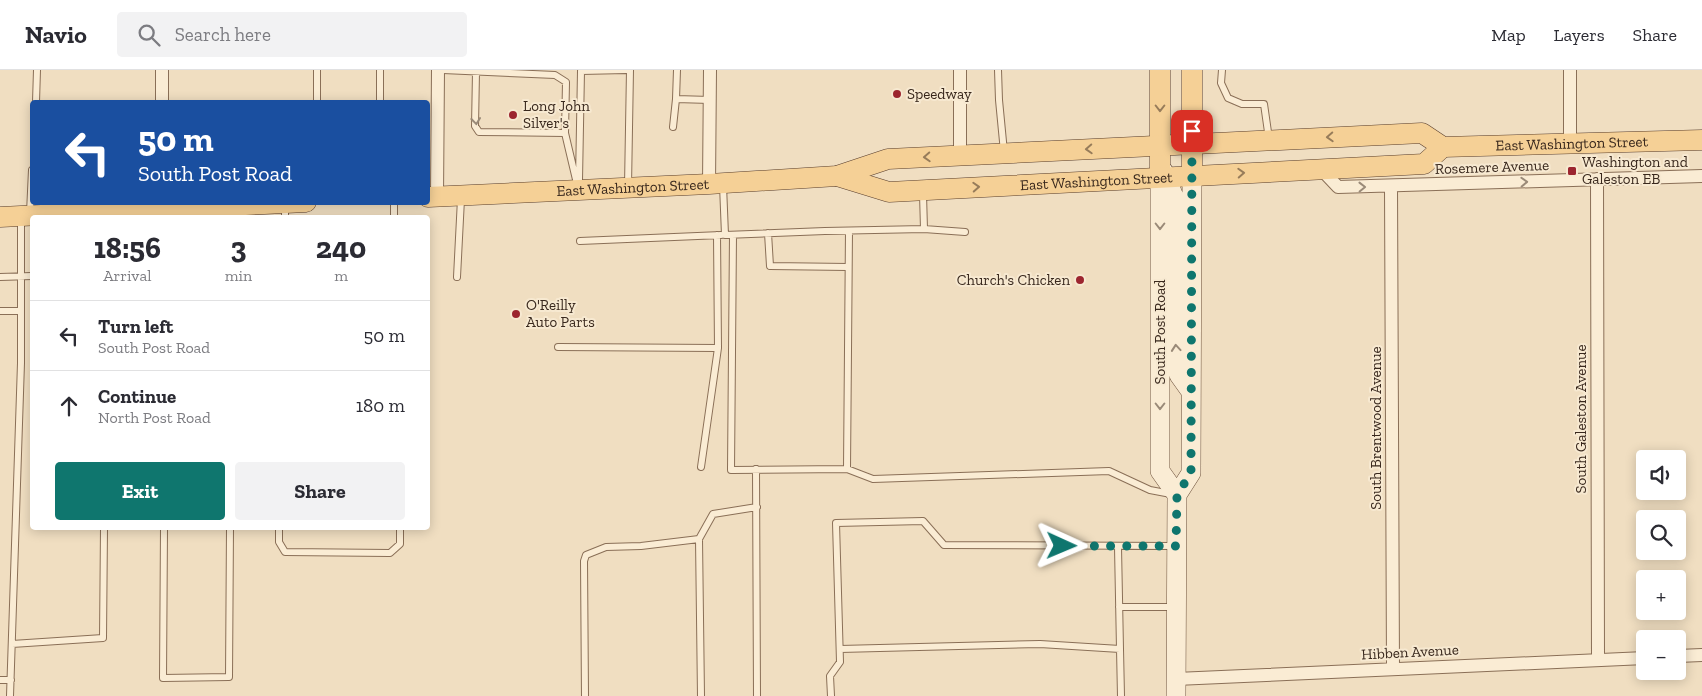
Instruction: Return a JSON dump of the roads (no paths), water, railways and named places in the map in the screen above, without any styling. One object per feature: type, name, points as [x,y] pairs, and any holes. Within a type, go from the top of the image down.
[{"type":"main road","points":[[1160,70],[1161,166],[1174,196],[1174,331],[1179,375],[1191,392]]},
{"type":"main road","points":[[1192,70],[1192,160]]},
{"type":"main road","name":"East Washington Street","points":[[837,176],[889,192],[922,190],[1161,166],[1269,140],[1422,133],[1443,147],[1702,140]]},
{"type":"main road","name":"East Washington Street","points":[[432,196],[628,188],[837,176],[888,159],[1138,146],[1161,166]]},
{"type":"main road","name":"East Washington Street","points":[[1161,166],[1192,160],[1321,169],[1424,164],[1443,147]]},
{"type":"main road","name":"South Post Road","points":[[1161,166],[1160,471],[1177,495],[1191,473],[1192,160]]},
{"type":"main road","points":[[50,215],[160,206],[285,210],[298,205]]},
{"type":"main road","points":[[0,217],[30,217]]},
{"type":"main road","points":[[1176,688],[1177,495]]},
{"type":"street","points":[[162,70],[162,100]]},
{"type":"street","points":[[432,196],[438,70]]},
{"type":"street","points":[[710,70],[710,100],[716,183]]},
{"type":"street","points":[[960,70],[960,155]]},
{"type":"street","points":[[1570,70],[1570,143]]},
{"type":"street","name":"Rosemere Avenue","points":[[1321,169],[1338,187],[1392,187],[1702,176]]},
{"type":"street","name":"South Galeston Avenue","points":[[1597,179],[1598,660]]},
{"type":"street","name":"South Brentwood Avenue","points":[[1392,187],[1393,669]]},
{"type":"street","points":[[1686,656],[1702,655]]},
{"type":"street","name":"Hibben Avenue","points":[[1176,688],[1393,669],[1636,658]]},
{"type":"lane","points":[[36,100],[37,70]]},
{"type":"lane","points":[[317,70],[317,100]]},
{"type":"lane","points":[[380,70],[380,100]]},
{"type":"lane","points":[[443,70],[555,75],[566,82],[565,133],[579,190]]},
{"type":"lane","points":[[579,190],[580,71],[626,70]]},
{"type":"lane","points":[[628,188],[630,70]]},
{"type":"lane","points":[[673,127],[677,70]]},
{"type":"lane","points":[[998,70],[1004,153]]},
{"type":"lane","points":[[1222,70],[1221,83],[1228,98],[1242,104],[1264,104],[1269,140]]},
{"type":"lane","points":[[476,72],[475,126],[479,132],[565,133]]},
{"type":"lane","points":[[676,99],[710,100]]},
{"type":"lane","points":[[716,183],[725,235]]},
{"type":"lane","points":[[10,696],[21,363],[21,276],[30,186]]},
{"type":"lane","points":[[922,190],[924,229]]},
{"type":"lane","points":[[457,277],[462,195]]},
{"type":"lane","points":[[580,240],[924,229],[965,232]]},
{"type":"lane","points":[[847,469],[848,231]]},
{"type":"lane","points":[[768,233],[770,266],[848,268]]},
{"type":"lane","points":[[733,235],[731,470],[847,469],[873,480],[1109,471],[1150,490],[1177,495]]},
{"type":"lane","points":[[701,467],[718,348],[717,236]]},
{"type":"lane","points":[[0,277],[30,276]]},
{"type":"lane","points":[[0,311],[21,311]]},
{"type":"lane","points":[[558,346],[718,348]]},
{"type":"lane","points":[[756,470],[758,696]]},
{"type":"lane","points":[[701,696],[699,539],[713,514],[757,507]]},
{"type":"lane","points":[[830,696],[830,676],[840,662],[836,523],[923,521],[944,545],[1176,546]]},
{"type":"lane","points":[[12,644],[103,638],[104,530]]},
{"type":"lane","points":[[164,530],[163,678],[229,677],[230,530]]},
{"type":"lane","points":[[279,530],[279,542],[285,552],[390,553],[400,544],[400,530]]},
{"type":"lane","points":[[585,696],[584,561],[586,555],[606,547],[641,546],[699,539]]},
{"type":"lane","points":[[1118,547],[1121,696]]},
{"type":"lane","points":[[1120,607],[1176,607]]},
{"type":"lane","points":[[840,649],[1040,644],[1120,649]]},
{"type":"lane","points":[[0,680],[11,680]]},
{"type":"place","name":"Speedway","points":[[897,94]]},
{"type":"place","name":"Long John Silver's","points":[[513,115]]},
{"type":"place","name":"Washington and Galeston EB","points":[[1572,171]]},
{"type":"place","name":"Church's Chicken","points":[[1080,280]]},
{"type":"place","name":"O'Reilly Auto Parts","points":[[516,314]]}]
